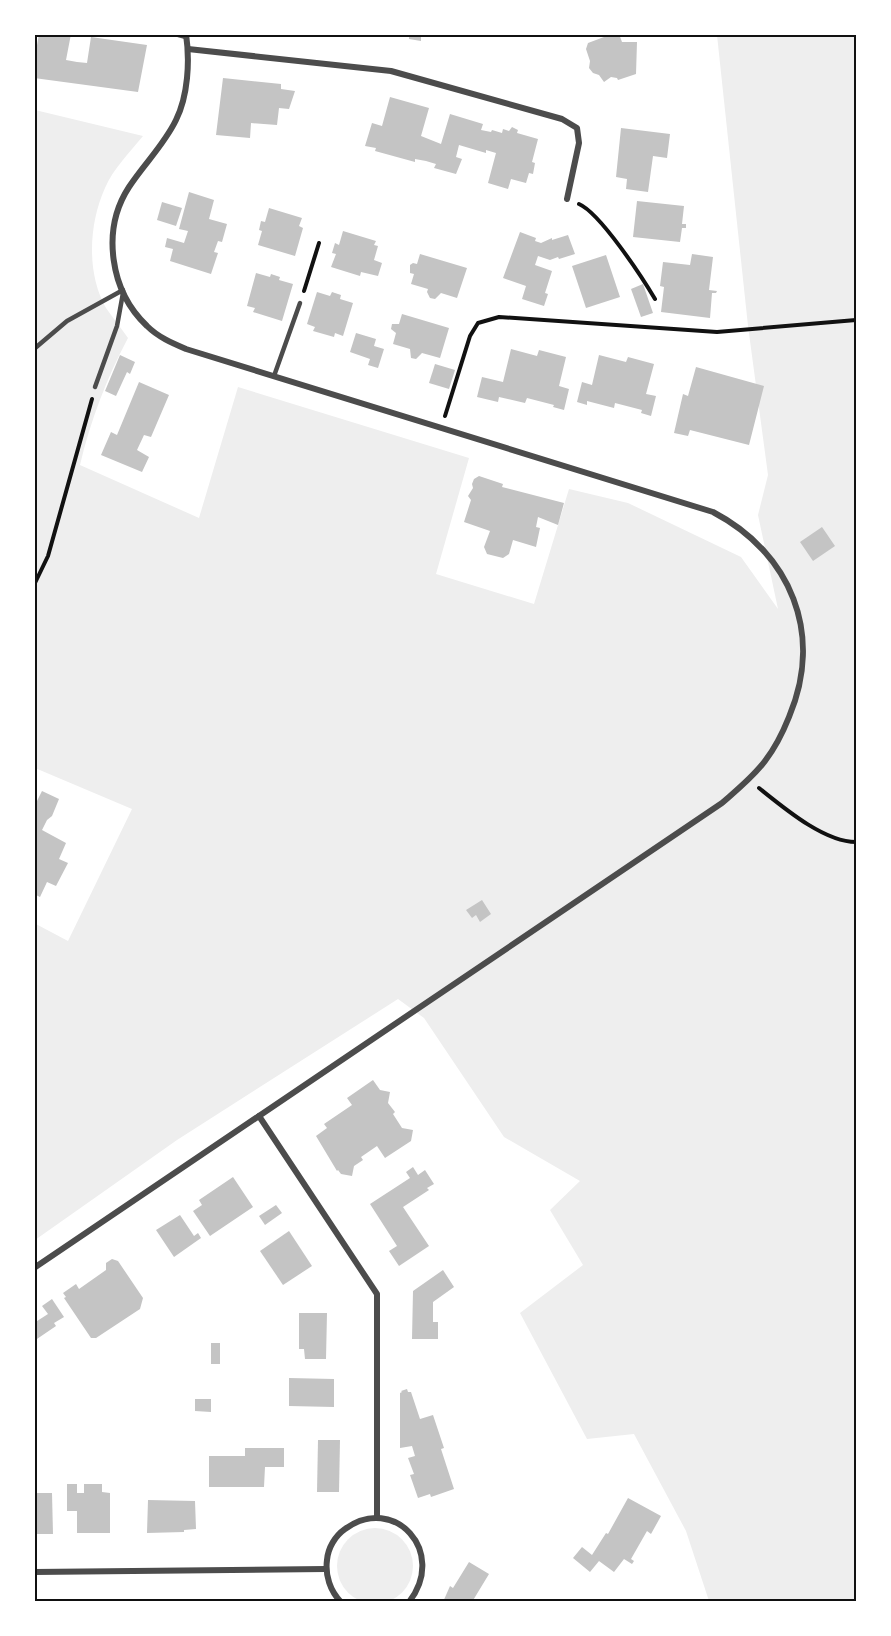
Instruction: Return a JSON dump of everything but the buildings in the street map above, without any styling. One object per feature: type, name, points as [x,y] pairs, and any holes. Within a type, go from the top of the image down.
[{"type":"street","points":[[34,1268],[723,802],[749,780],[766,760],[782,733],[802,676],[801,625],[795,601],[784,578],[771,559],[735,523],[713,512],[186,349],[165,339],[147,326],[133,308],[116,272],[112,252],[113,231],[118,208],[129,187],[168,136],[178,117],[186,78],[188,49],[186,36]]},
{"type":"street","points":[[188,49],[391,71],[562,119],[577,128],[579,143],[567,199]]},
{"type":"street","points":[[259,1116],[377,1294],[377,1518]]},
{"type":"street","points":[[341,1602],[329,1584],[326,1569],[330,1549],[340,1532],[351,1524],[364,1519],[377,1518],[393,1521],[407,1530],[417,1542],[423,1557],[423,1574],[418,1590],[409,1602]]},
{"type":"street","points":[[34,1572],[326,1569]]},
{"type":"lane","points":[[175,34],[186,36]]},
{"type":"lane","points":[[34,349],[67,321],[123,290]]},
{"type":"lane","points":[[95,387],[117,327],[123,290]]},
{"type":"lane","points":[[274,376],[300,303]]},
{"type":"path","points":[[567,199],[588,208],[637,270],[655,299]]},
{"type":"path","points":[[300,303],[320,243]]},
{"type":"path","points":[[441,428],[470,336],[478,323],[499,317],[717,332],[856,320]]},
{"type":"path","points":[[34,585],[48,556],[95,387]]},
{"type":"path","points":[[749,780],[788,812],[831,837],[856,842]]},
{"type":"shaded area","points":[[717,35],[856,35],[856,1601],[709,1601],[686,1531],[634,1434],[587,1439],[520,1313],[583,1265],[550,1210],[580,1181],[504,1137],[424,1018],[398,999],[177,1140],[35,1240],[34,923],[68,941],[132,809],[35,768],[35,110],[143,136],[108,181],[93,232],[95,279],[106,308],[128,338],[100,400],[80,465],[199,518],[238,387],[469,458],[436,574],[534,604],[569,489],[628,503],[741,557],[778,609],[758,515],[768,475],[748,326]]},
{"type":"shaded area","points":[[375,1528],[389,1531],[402,1539],[410,1552],[413,1566],[410,1580],[402,1593],[389,1601],[375,1604],[361,1601],[348,1593],[340,1580],[337,1566],[340,1552],[348,1539],[361,1531]]}]
